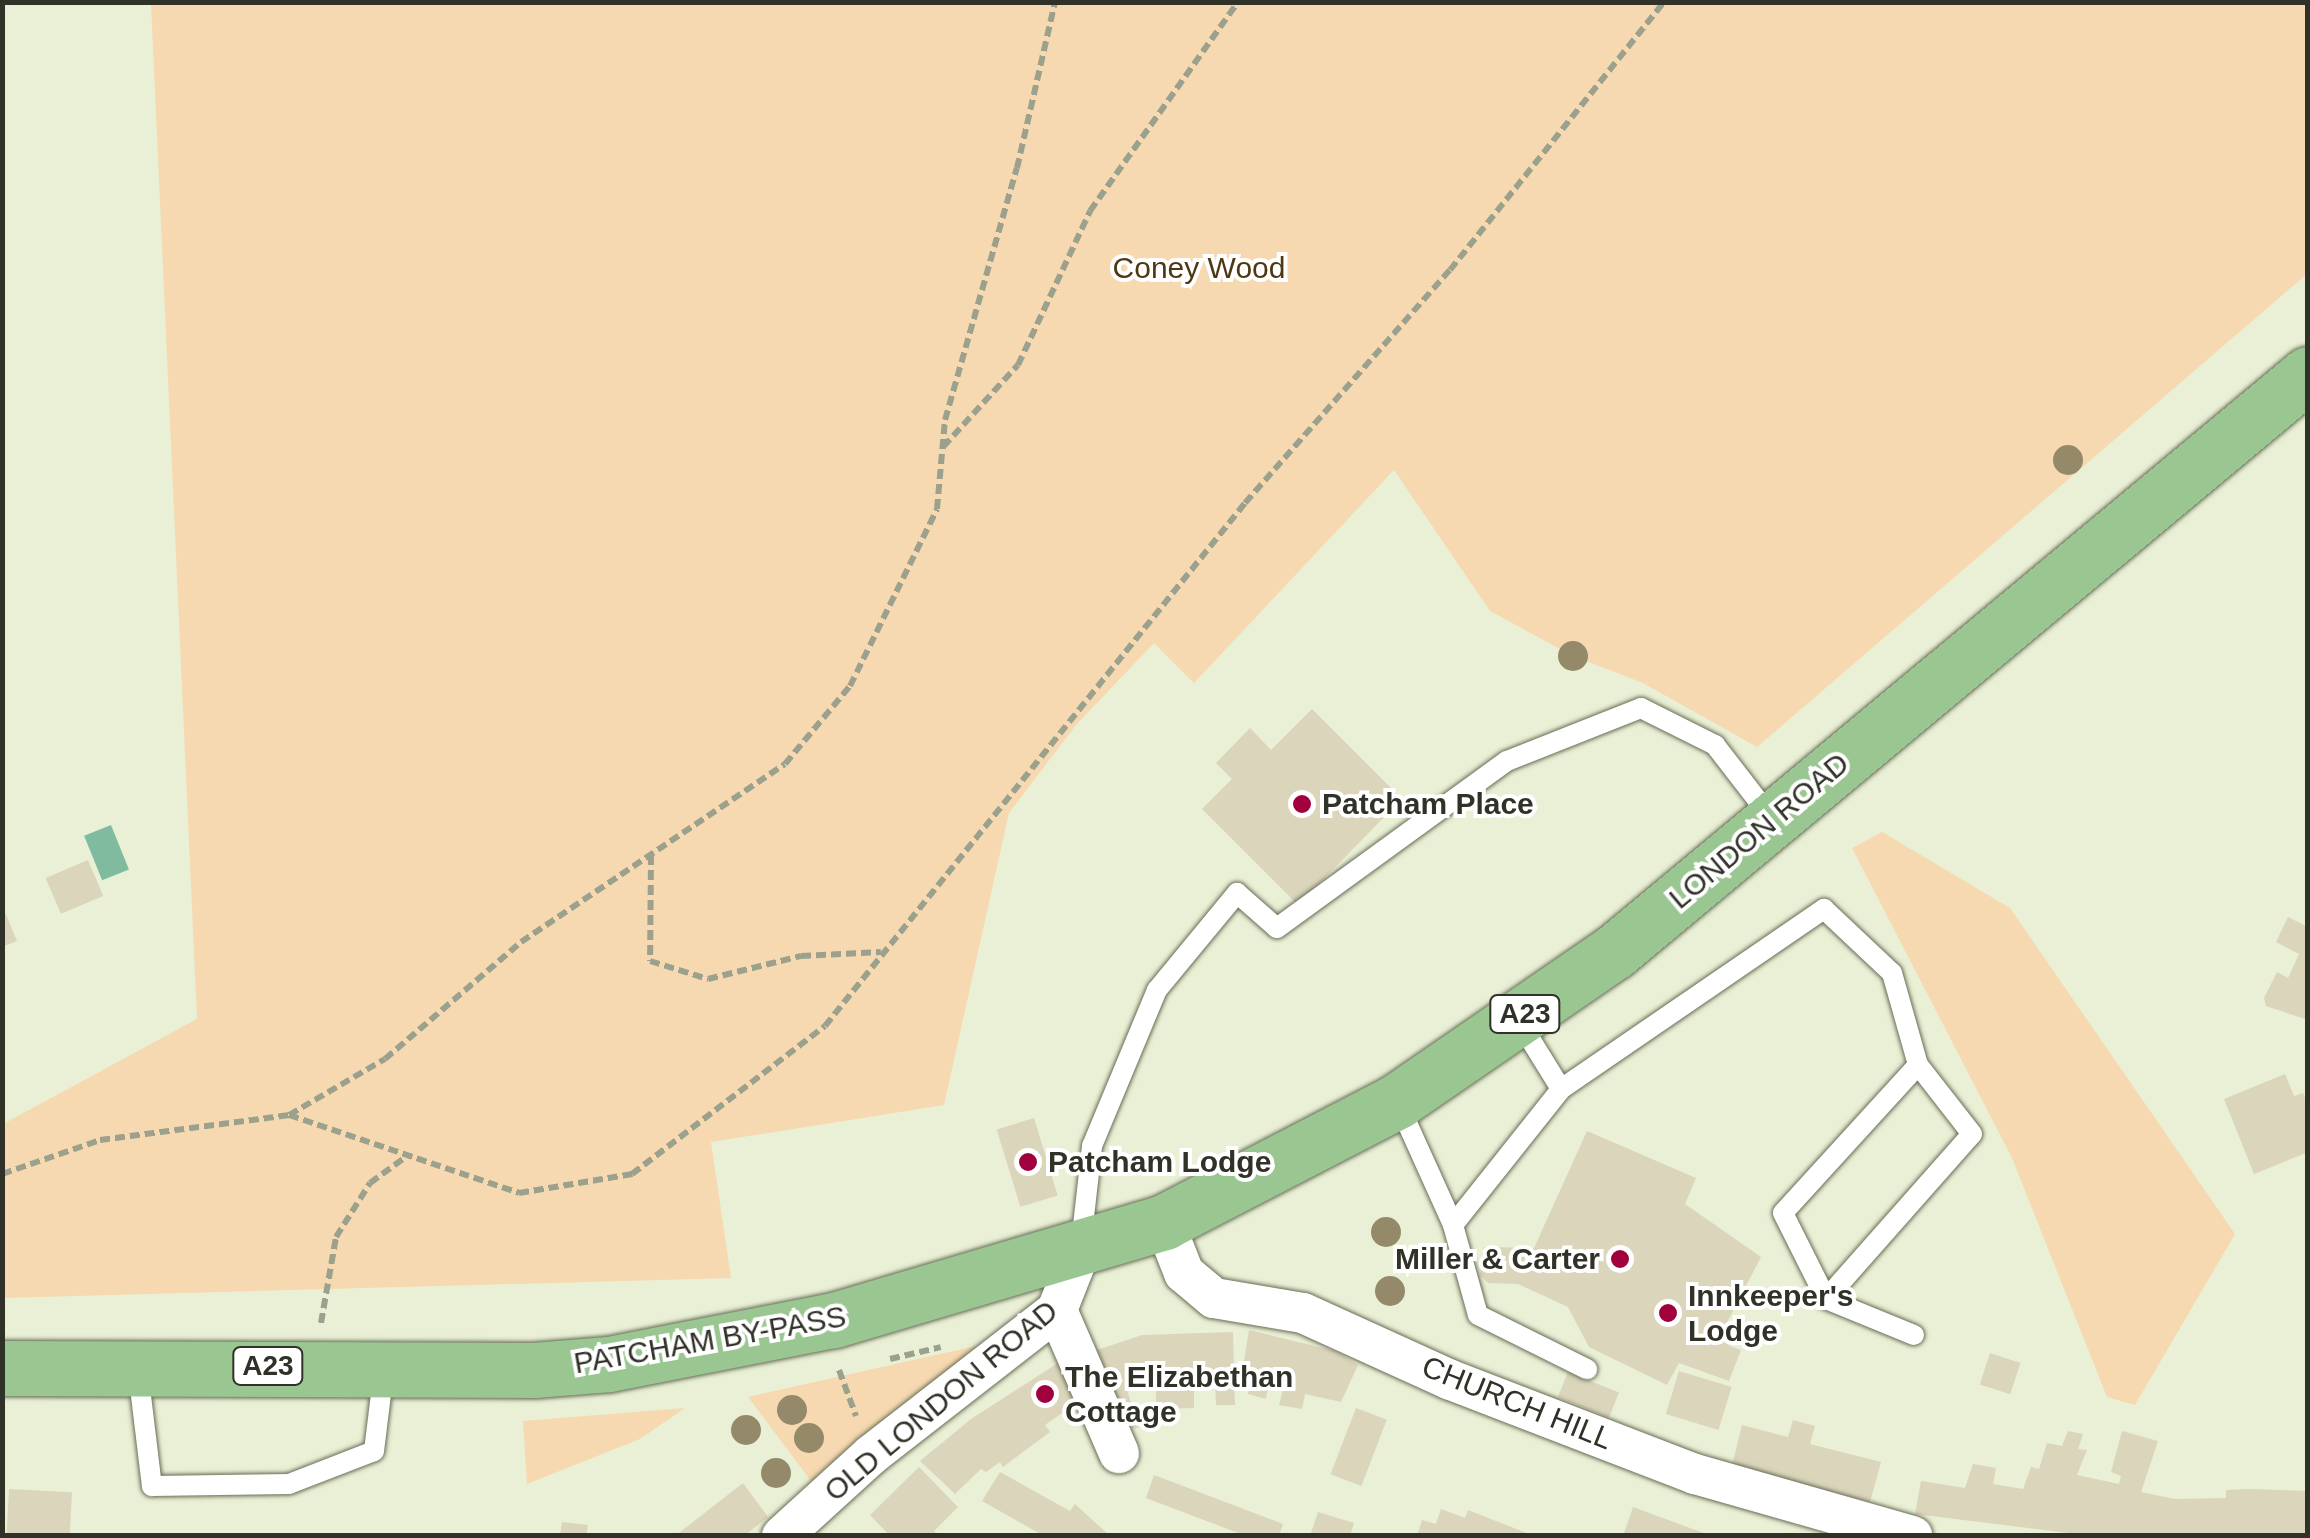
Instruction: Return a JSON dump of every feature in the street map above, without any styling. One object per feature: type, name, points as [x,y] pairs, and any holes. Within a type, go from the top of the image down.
[{"type":"highway","name":"LONDON ROAD","points":[[1164,1222],[1397,1101],[1614,952],[2308,374]]},
{"type":"highway","name":"PATCHAM BY-PASS","points":[[2,1368],[609,1364],[834,1320],[1080,1252],[1164,1222]]},
{"type":"street","name":"CHURCH HILL","points":[[1164,1222],[1184,1273],[1214,1298],[1303,1313],[1451,1380],[1695,1474],[1912,1536]]},
{"type":"street","name":"OLD LONDON ROAD","points":[[782,1536],[870,1455],[1058,1310],[1080,1252]]},
{"type":"street","points":[[1058,1310],[1119,1452]]},
{"type":"lane","points":[[1080,1252],[1092,1146],[1120,1074],[1157,990],[1237,893],[1276,928],[1507,761],[1642,708],[1715,745],[1774,821]]},
{"type":"lane","points":[[1452,1224],[1561,1089],[1824,908],[1892,973],[1918,1065],[1972,1134],[1826,1299]]},
{"type":"lane","points":[[1518,1019],[1561,1089]]},
{"type":"lane","points":[[1914,1334],[1826,1299],[1783,1213],[1918,1065]]},
{"type":"lane","points":[[1397,1101],[1452,1224],[1478,1315],[1587,1369]]},
{"type":"lane","points":[[137,1368],[152,1486],[290,1484],[374,1451],[384,1368]]},
{"type":"path","points":[[2,1174],[100,1140],[289,1115],[385,1059],[521,942],[785,764],[850,686],[937,508],[942,448],[1055,2]]},
{"type":"path","points":[[942,448],[1018,365],[1090,211],[1238,2]]},
{"type":"path","points":[[289,1115],[518,1193],[632,1174],[825,1026],[1245,503],[1450,270],[1664,2]]},
{"type":"path","points":[[651,855],[650,961],[708,980],[802,956],[882,952]]},
{"type":"path","points":[[320,1330],[336,1237],[370,1183],[408,1156]]},
{"type":"green space","name":"Coney Wood","points":[[151,3],[2307,3],[2307,274],[1757,747],[1643,683],[1573,656],[1490,611],[1394,470],[1194,683],[1154,643],[1076,725],[1009,813],[944,1105],[711,1142],[731,1278],[3,1298],[3,1124],[197,1019]]},
{"type":"green space","points":[[1882,832],[2010,908],[2235,1234],[2135,1405],[2107,1397],[2012,1158],[1852,848]]},
{"type":"green space","points":[[976,1346],[814,1485],[748,1397]]},
{"type":"green space","points":[[685,1408],[640,1439],[527,1484],[523,1421]]},
{"type":"shaded area","points":[[111,825],[129,870],[102,880],[84,836]]},
{"type":"building","name":"Patcham Place","points":[[1312,709],[1402,799],[1298,905],[1202,809],[1232,779],[1216,763],[1250,728],[1271,750]]},
{"type":"building","points":[[88,860],[103,896],[61,914],[46,878]]},
{"type":"building","points":[[2,905],[17,941],[2,947]]},
{"type":"building","points":[[2288,917],[2308,927],[2308,1020],[2266,1006],[2264,998],[2277,972],[2288,978],[2299,954],[2276,942]]},
{"type":"building","points":[[2285,1074],[2294,1096],[2303,1093],[2308,1105],[2308,1152],[2254,1174],[2224,1099]]},
{"type":"building","name":"Patcham Lodge","points":[[1034,1118],[1058,1195],[1020,1207],[997,1129]]},
{"type":"building","name":"Miller & Carter","points":[[1587,1131],[1696,1178],[1685,1204],[1761,1257],[1723,1330],[1735,1337],[1730,1346],[1741,1350],[1729,1381],[1679,1363],[1667,1385],[1589,1347],[1568,1307],[1518,1284],[1488,1283],[1480,1275],[1484,1247],[1534,1248]]},
{"type":"building","points":[[1249,1330],[1335,1351],[1358,1365],[1341,1402],[1305,1394],[1302,1409],[1279,1405],[1284,1386],[1269,1382],[1266,1399],[1248,1394],[1250,1378],[1242,1374]]},
{"type":"building","points":[[1233,1332],[1235,1405],[1216,1405],[1215,1381],[1194,1382],[1194,1408],[1156,1409],[1156,1383],[1143,1384],[1127,1390],[1139,1427],[1113,1436],[1085,1354],[1142,1335]]},
{"type":"building","points":[[1990,1353],[2020,1363],[2010,1394],[1980,1384]]},
{"type":"building","points":[[1066,1358],[1085,1397],[1045,1425],[1050,1432],[1003,1467],[1000,1462],[986,1472],[981,1469],[955,1494],[920,1461],[971,1419]]},
{"type":"building","points":[[1679,1371],[1732,1387],[1718,1430],[1666,1414]]},
{"type":"building","points":[[1568,1372],[1619,1393],[1609,1418],[1558,1397]]},
{"type":"building","points":[[1356,1408],[1387,1420],[1361,1486],[1331,1474]]},
{"type":"building","points":[[1793,1420],[1815,1426],[1810,1444],[1881,1462],[1870,1502],[1732,1466],[1742,1425],[1788,1437]]},
{"type":"building","points":[[2068,1431],[2083,1434],[2078,1449],[2087,1450],[2077,1475],[2119,1484],[2121,1476],[2111,1472],[2122,1431],[2158,1441],[2141,1492],[2175,1499],[2226,1498],[2226,1490],[2308,1491],[2308,1536],[2093,1536],[1915,1514],[1921,1481],[1965,1488],[1973,1464],[1996,1468],[1993,1484],[2023,1489],[2031,1467],[2039,1469],[2047,1443],[2062,1446]]},
{"type":"building","points":[[919,1467],[958,1507],[934,1531],[939,1536],[890,1536],[870,1515]]},
{"type":"building","points":[[1000,1472],[1070,1511],[1075,1504],[1110,1536],[1044,1536],[982,1501]]},
{"type":"building","points":[[1154,1475],[1283,1524],[1279,1536],[1246,1536],[1146,1498]]},
{"type":"building","points":[[743,1483],[768,1517],[744,1536],[675,1536]]},
{"type":"building","points":[[9,1489],[72,1492],[70,1536],[7,1536]]},
{"type":"building","points":[[1633,1507],[1709,1535],[1709,1536],[1623,1536]]},
{"type":"building","points":[[1441,1509],[1465,1518],[1468,1510],[1534,1536],[1417,1536],[1422,1520],[1436,1524]]},
{"type":"building","points":[[1318,1512],[1354,1523],[1350,1536],[1310,1536]]},
{"type":"building","points":[[562,1522],[588,1525],[586,1536],[560,1536]]},
{"type":"place","name":"Patcham Place","points":[[1302,804]]},
{"type":"place","name":"Patcham Lodge","points":[[1028,1162]]},
{"type":"place","name":"Miller & Carter","points":[[1620,1259]]},
{"type":"place","name":"Innkeeper's Lodge","points":[[1668,1313]]},
{"type":"place","name":"The Elizabethan Cottage","points":[[1045,1394]]}]
